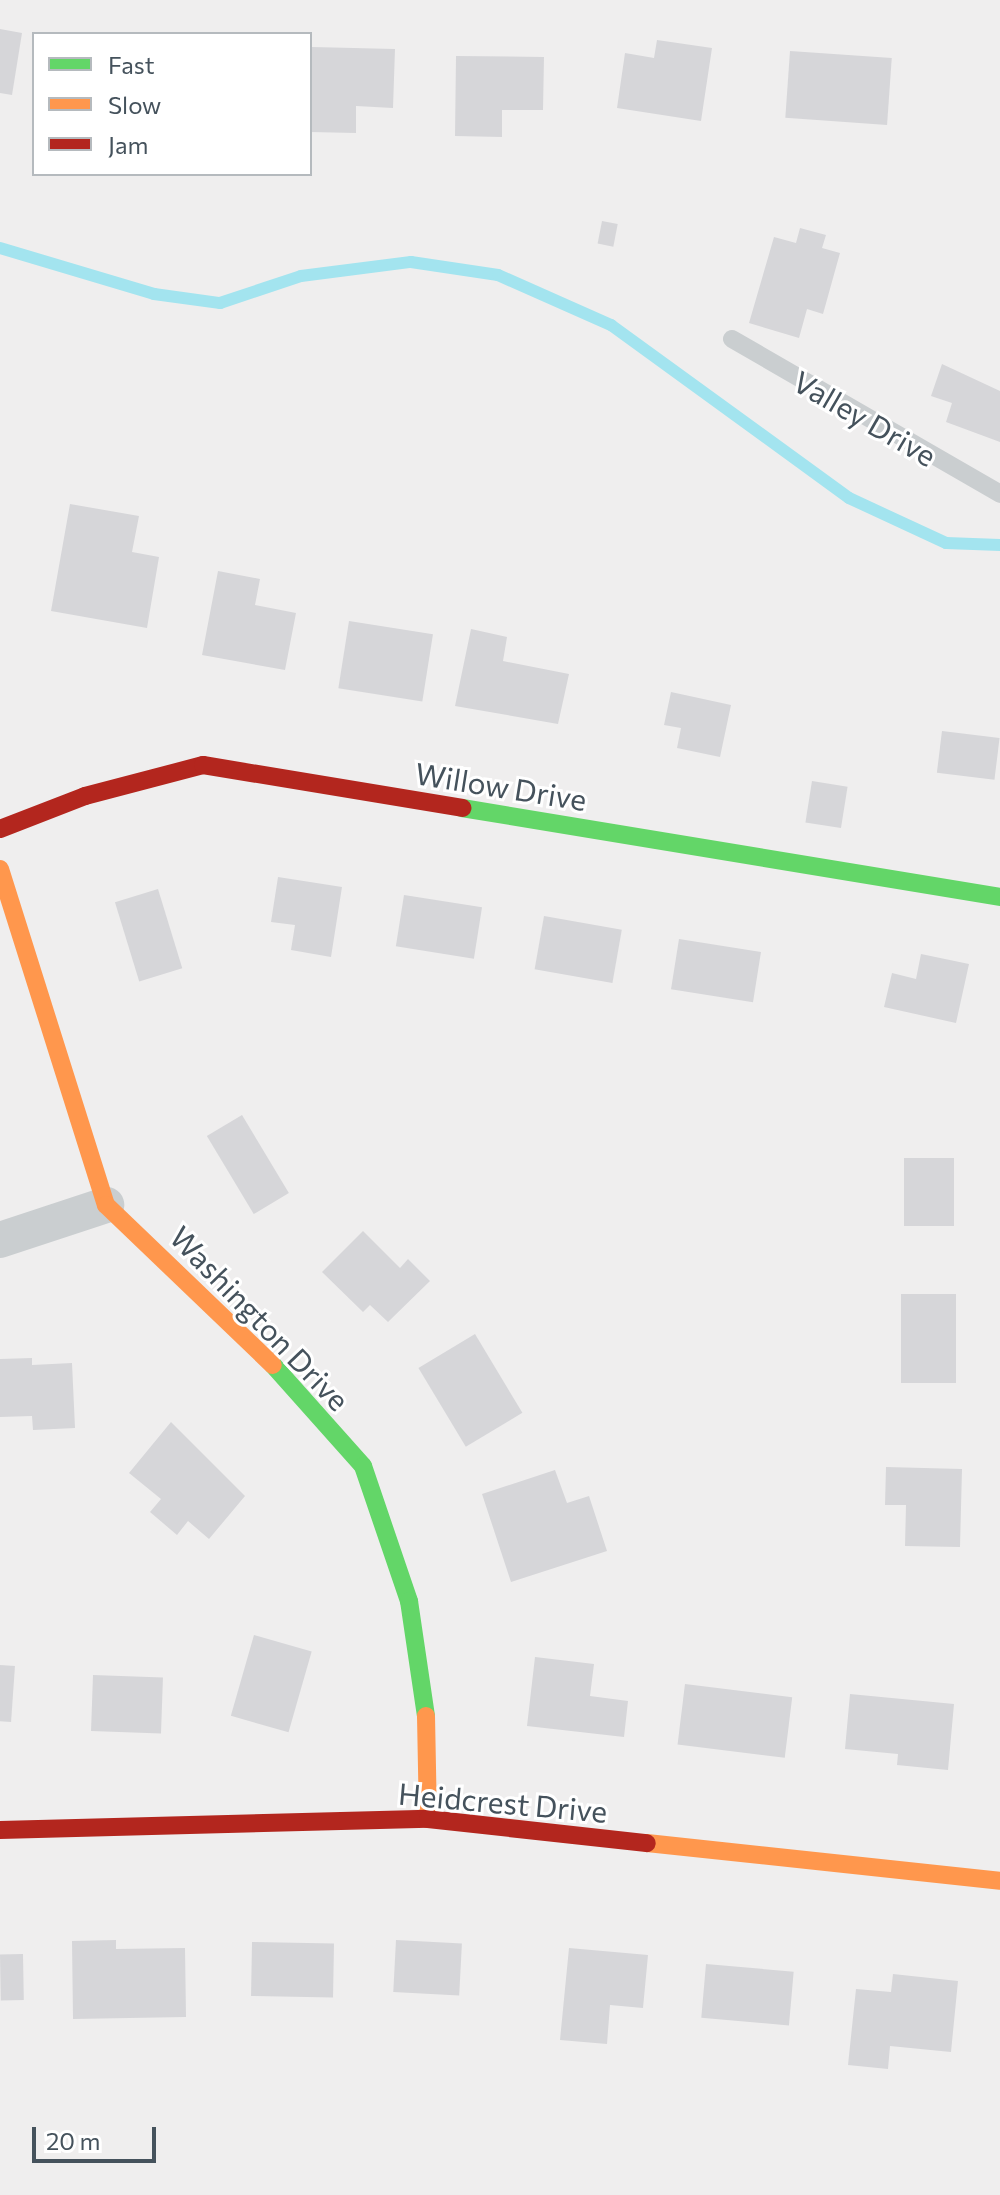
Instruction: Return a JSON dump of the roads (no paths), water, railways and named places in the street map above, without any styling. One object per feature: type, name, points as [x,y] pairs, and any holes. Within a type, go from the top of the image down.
[{"type":"street","name":"Willow Drive","points":[[0,829],[85,796],[203,765],[1000,897]]},
{"type":"street","name":"Washington Drive","points":[[0,869],[106,1205],[250,1339],[363,1466],[409,1601],[426,1700],[428,1819]]},
{"type":"street","points":[[0,1240],[106,1205]]},
{"type":"street","name":"Heidcrest Drive","points":[[0,1830],[428,1819],[1000,1881]]},
{"type":"lane","name":"Valley Drive","points":[[732,339],[1000,494]]},
{"type":"waterway","points":[[0,248],[154,294],[220,303],[301,276],[411,262],[498,275],[611,325],[849,498],[946,543],[1000,545]]}]
